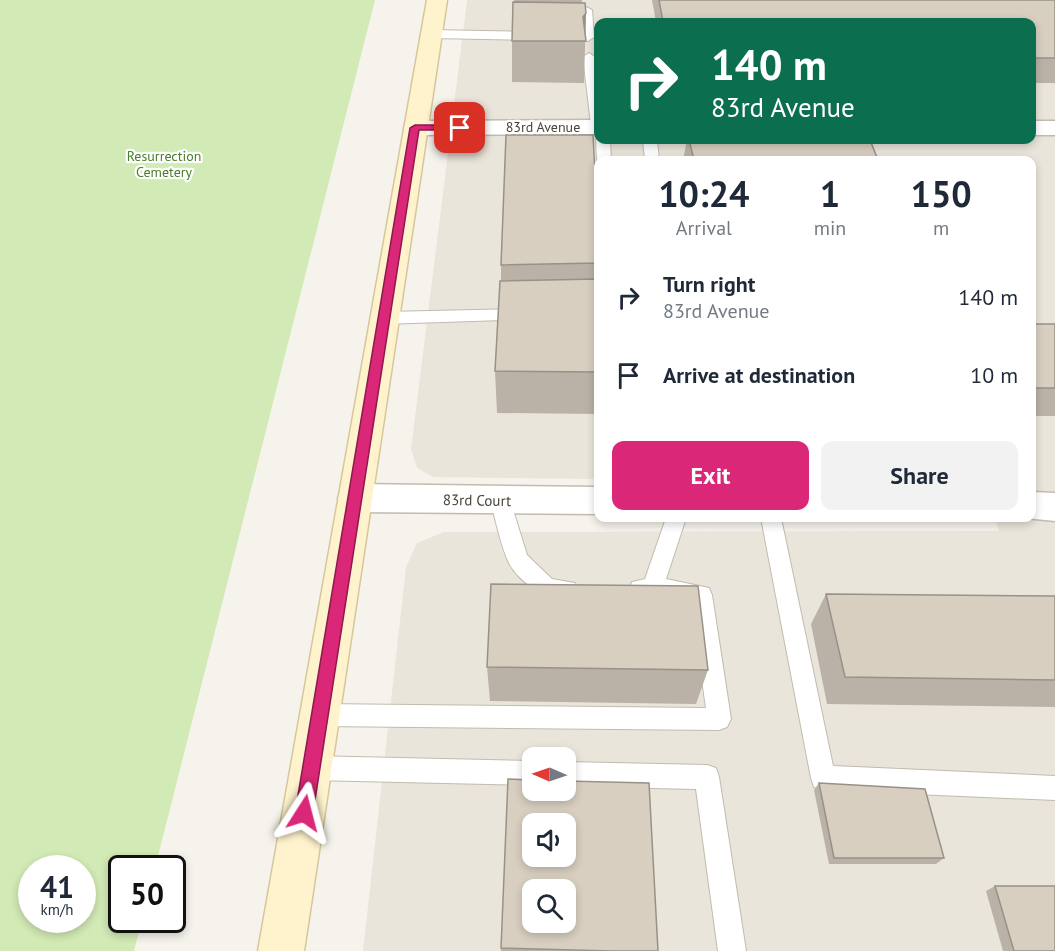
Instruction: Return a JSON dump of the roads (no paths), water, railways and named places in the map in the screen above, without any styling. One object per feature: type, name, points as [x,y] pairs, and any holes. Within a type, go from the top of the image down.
[{"type":"main road","points":[[281,951],[436,0]]},
{"type":"street","name":"83rd Avenue","points":[[415,128],[594,126]]},
{"type":"street","points":[[1036,128],[1055,128]]},
{"type":"street","name":"83rd Court","points":[[355,498],[594,501]]},
{"type":"street","points":[[1036,507],[1055,507]]},
{"type":"lane","points":[[431,34],[588,37],[586,10]]},
{"type":"lane","points":[[590,57],[594,92]]},
{"type":"lane","points":[[384,318],[540,315]]},
{"type":"lane","points":[[500,500],[518,560],[547,587],[588,593]]},
{"type":"lane","points":[[653,586],[675,522]]},
{"type":"lane","points":[[772,522],[823,778],[1055,789]]},
{"type":"lane","points":[[320,715],[719,719],[701,595],[653,586],[620,594]]},
{"type":"lane","points":[[311,768],[522,773]]},
{"type":"lane","points":[[576,774],[707,777],[732,951]]},
{"type":"park label","name":"Resurrection Cemetery","points":[[164,164]]}]
